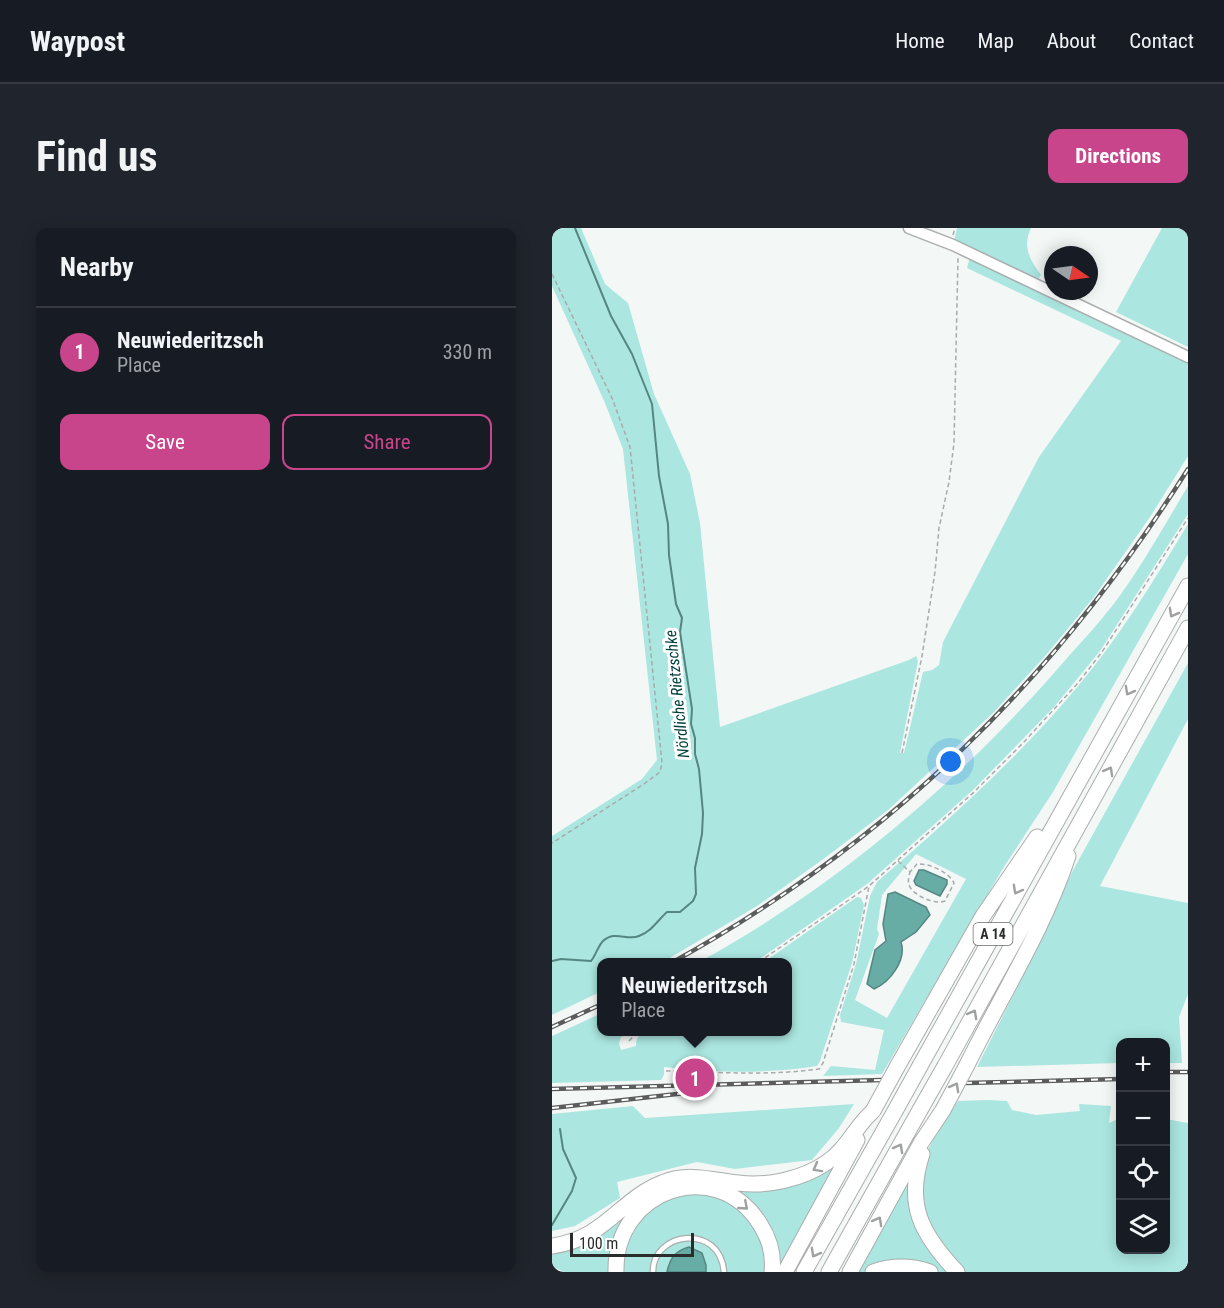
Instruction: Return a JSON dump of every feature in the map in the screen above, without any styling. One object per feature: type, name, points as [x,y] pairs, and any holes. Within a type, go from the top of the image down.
[{"type":"highway","name":"A 14","points":[[804,1272],[1188,586]]},
{"type":"highway","name":"A 14","points":[[829,1272],[1188,628]]},
{"type":"highway","points":[[785,1272],[983,916],[1040,832],[1066,803]]},
{"type":"highway","points":[[957,1272],[932,1243],[922,1224],[916,1203],[917,1171],[925,1147],[943,1110],[1032,940],[1061,878],[1080,822]]},
{"type":"highway","points":[[850,1272],[921,1143],[943,1110]]},
{"type":"highway","points":[[552,1246],[566,1244],[591,1233],[612,1220],[640,1195],[667,1181],[698,1177],[768,1184],[809,1172],[827,1162],[847,1144],[873,1112]]},
{"type":"highway","points":[[616,1272],[620,1241],[624,1229],[636,1212],[662,1194],[694,1187],[713,1189],[724,1194],[740,1202],[753,1214],[769,1240],[772,1272]]},
{"type":"highway","points":[[873,1272],[896,1266],[919,1268],[930,1272]]},
{"type":"street","points":[[909,228],[956,243],[1188,357]]},
{"type":"lane","points":[[654,1272],[653,1268],[659,1253],[670,1242],[682,1238],[695,1238],[708,1242],[720,1254],[724,1272]]},
{"type":"path","points":[[902,753],[922,656],[935,572],[939,528],[949,482],[954,442],[956,243],[950,232]]},
{"type":"path","points":[[552,274],[612,398],[630,447],[662,763],[660,772],[644,784],[552,843]]},
{"type":"path","points":[[766,958],[869,886],[974,792],[1031,735],[1078,683],[1119,627],[1188,518]]},
{"type":"path","points":[[898,861],[910,872]]},
{"type":"path","points":[[917,864],[925,864],[951,876],[954,883],[945,901],[939,903],[932,901],[912,889],[909,884],[910,872],[917,864]]},
{"type":"path","points":[[666,1071],[720,1074],[819,1069],[824,1063],[854,964],[869,886]]},
{"type":"path","points":[[628,1041],[634,1036]]},
{"type":"shaded area","points":[[552,228],[581,228],[605,284],[628,303],[654,394],[690,474],[700,523],[720,727],[916,656],[918,661],[900,753],[904,753],[923,672],[939,665],[943,642],[1039,457],[1121,341],[967,268],[970,257],[1044,293],[1044,300],[1059,300],[1188,362],[1188,456],[1150,517],[1094,597],[1046,655],[994,712],[888,810],[757,906],[670,958],[597,958],[597,993],[552,1015],[552,836],[642,779],[657,760],[623,449],[605,403],[552,286]]},
{"type":"shaded area","points":[[957,228],[1031,228],[1027,247],[1041,275],[1038,280],[954,242]]},
{"type":"shaded area","points":[[1162,228],[1188,228],[1188,347],[1116,312]]},
{"type":"shaded area","points":[[1188,486],[1188,514],[1100,651],[1054,707],[973,790],[867,884],[761,958],[706,958],[801,899],[850,864],[943,786],[1029,701],[1113,605],[1143,562]]},
{"type":"shaded area","points":[[1188,524],[1188,554],[1053,792],[1002,870],[882,1074],[823,1076],[831,1066],[875,1070],[884,1030],[841,1022],[840,1015],[856,964],[870,896],[877,882],[982,788],[1056,712],[1109,647]],"holes":[[[916,854],[966,879],[887,1018],[855,1000],[879,934],[877,929],[882,895]]]},
{"type":"shaded area","points":[[1188,663],[1188,719],[1100,886],[1188,903],[1188,994],[1179,1017],[1182,1063],[1170,1063],[1170,1038],[1116,1038],[1116,1063],[977,1067],[1046,930],[1072,872]]},
{"type":"shaded area","points":[[919,870],[947,880],[940,896],[916,885],[914,881]]},
{"type":"shaded area","points":[[895,892],[926,907],[930,915],[916,932],[901,942],[902,956],[896,970],[874,989],[867,984],[875,950],[886,941],[883,924],[888,894]]},
{"type":"shaded area","points":[[857,897],[861,898],[864,905],[852,963],[817,1066],[740,1072],[664,1067],[661,1080],[552,1083],[552,1036],[597,1015],[597,1036],[624,1036],[619,1043],[621,1050],[636,1046],[640,1036],[792,1036],[792,958],[770,958]]},
{"type":"shaded area","points":[[958,1101],[1007,1101],[1012,1110],[1036,1115],[1080,1111],[1079,1104],[1111,1106],[1109,1123],[1116,1120],[1116,1254],[1170,1254],[1170,1120],[1188,1123],[1188,1272],[965,1272],[931,1226],[921,1199],[920,1185],[923,1161],[931,1143]]},
{"type":"shaded area","points":[[854,1104],[839,1128],[812,1160],[735,1169],[697,1162],[617,1182],[620,1198],[575,1226],[552,1231],[552,1114],[633,1106],[645,1118]]},
{"type":"shaded area","points":[[839,1162],[779,1267],[777,1254],[719,1187]]},
{"type":"shaded area","points":[[909,1172],[911,1195],[949,1272],[939,1272],[930,1267],[871,1268],[864,1272],[855,1272]]},
{"type":"shaded area","points":[[677,1194],[707,1194],[733,1203],[764,1240],[768,1272],[706,1272],[706,1265],[669,1262],[667,1272],[621,1272],[623,1248],[641,1215]]},
{"type":"shaded area","points":[[627,1216],[612,1272],[564,1272],[552,1266],[552,1249]]},
{"type":"shaded area","points":[[689,1247],[702,1253],[706,1272],[667,1272],[674,1256]]},
{"type":"waterway","name":"Nördliche Rietzschke","points":[[552,961],[561,959],[591,961],[601,943],[608,938],[612,936],[634,937],[644,934],[667,912],[680,912],[693,901],[696,894],[695,868],[702,834],[703,813],[695,738],[691,724],[692,709],[680,632],[682,618],[676,604],[669,555],[668,524],[659,476],[652,404],[632,354],[611,316],[575,228]]},
{"type":"waterway","name":"Nördliche Rietzschke","points":[[552,1225],[572,1191],[576,1178],[563,1149],[560,1129]]},
{"type":"railway","points":[[680,958],[752,915],[827,864],[897,808],[962,749],[1024,686],[1082,618],[1137,546],[1188,469]]},
{"type":"railway","points":[[552,1027],[597,1006]]},
{"type":"railway","points":[[1170,1072],[1188,1072]]},
{"type":"railway","points":[[965,1083],[1116,1079]]},
{"type":"railway","points":[[552,1089],[882,1080]]},
{"type":"railway","points":[[552,1108],[686,1093]]},
{"type":"place","name":"Neuwiederitzsch","points":[[695,1078]]}]
